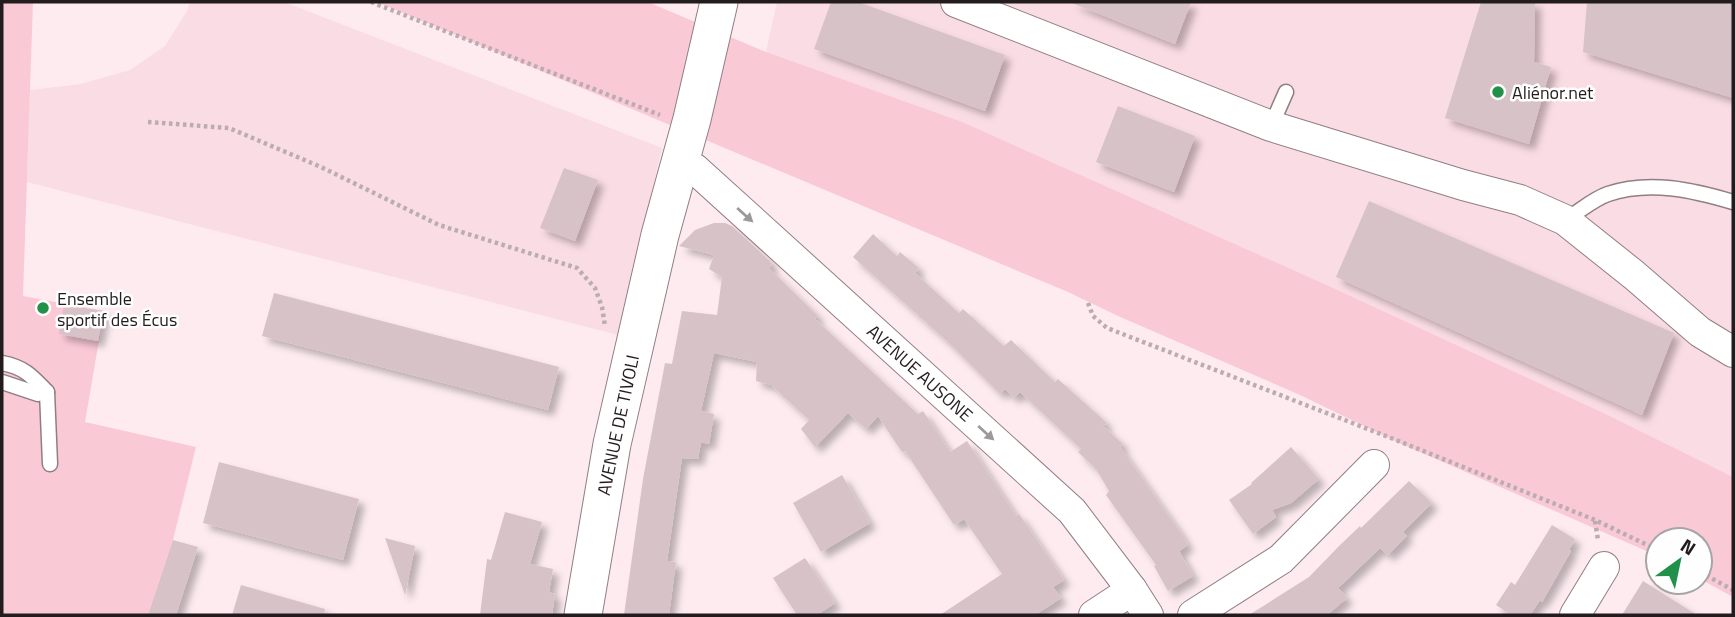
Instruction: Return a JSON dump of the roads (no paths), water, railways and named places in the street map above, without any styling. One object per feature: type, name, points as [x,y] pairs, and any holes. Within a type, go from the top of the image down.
[{"type":"street","points":[[688,162],[719,2]]},
{"type":"street","name":"AVENUE DE TIVOLI","points":[[583,615],[612,444],[660,235],[688,162],[712,134],[741,2]]},
{"type":"street","points":[[956,2],[1271,126],[1520,200],[1566,220],[1700,332],[1733,352]]},
{"type":"street","name":"AVENUE AUSONE","points":[[688,162],[1072,511],[1148,615]]},
{"type":"street","points":[[1193,615],[1281,559],[1374,465]]},
{"type":"street","points":[[1574,615],[1604,566]]},
{"type":"street","points":[[1094,615],[1132,590]]},
{"type":"lane","points":[[1271,126],[1286,92]]},
{"type":"lane","points":[[1566,220],[1606,195],[1642,187],[1696,191],[1733,202]]},
{"type":"lane","points":[[2,363],[29,373],[47,392],[50,464]]},
{"type":"lane","points":[[2,382],[38,394],[47,392]]},
{"type":"place","name":"Aliénor.net","points":[[1498,92]]},
{"type":"place","name":"Ensemble sportif des Écus","points":[[43,308]]}]
